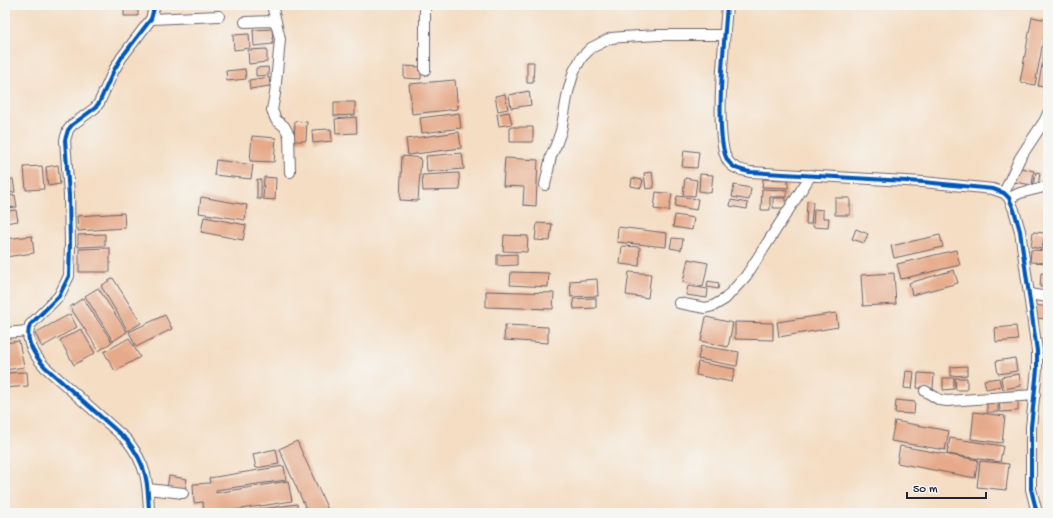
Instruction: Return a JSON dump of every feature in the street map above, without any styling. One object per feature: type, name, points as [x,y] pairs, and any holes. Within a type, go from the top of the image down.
[{"type":"street","points":[[149,513],[148,488],[142,464],[135,451],[127,440],[45,367],[36,357],[29,340],[28,331],[30,325],[59,296],[69,276],[70,237],[65,140],[68,130],[99,103],[114,70],[122,57],[151,19],[154,5]]},
{"type":"street","points":[[272,5],[280,39],[272,110],[276,120],[284,126],[289,135],[290,172]]},
{"type":"street","points":[[425,70],[426,5]]},
{"type":"street","points":[[727,5],[721,89],[721,139],[728,162],[740,170],[750,172],[923,182],[993,189],[1007,195],[1048,186]]},
{"type":"street","points":[[151,19],[219,16]]},
{"type":"street","points":[[245,22],[276,21]]},
{"type":"street","points":[[544,185],[551,156],[561,131],[568,92],[574,71],[582,57],[591,48],[611,38],[623,36],[725,35]]},
{"type":"street","points":[[1037,513],[1031,489],[1031,427],[1035,395],[1037,351],[1020,231],[1014,210],[1007,195],[1020,158],[1048,113]]},
{"type":"street","points":[[679,303],[706,308],[725,299],[746,276],[811,175]]},
{"type":"street","points":[[1029,294],[1048,297]]},
{"type":"street","points":[[5,333],[28,331]]},
{"type":"street","points":[[925,391],[940,400],[947,401],[1035,395]]},
{"type":"street","points":[[148,488],[183,493]]},
{"type":"building","points":[[124,5],[138,5],[138,16],[124,16]]},
{"type":"building","points":[[1032,17],[1047,20],[1035,85],[1020,82]]},
{"type":"building","points":[[272,29],[273,44],[254,46],[253,30]]},
{"type":"building","points":[[249,34],[250,48],[234,50],[233,35]]},
{"type":"building","points":[[1048,38],[1048,88],[1038,86]]},
{"type":"building","points":[[267,49],[267,62],[249,64],[248,50]]},
{"type":"building","points":[[527,62],[534,62],[533,83],[527,83]]},
{"type":"building","points":[[404,66],[421,67],[421,79],[404,78]]},
{"type":"building","points":[[268,67],[269,75],[256,76],[256,68]]},
{"type":"building","points":[[245,69],[246,79],[227,81],[226,71]]},
{"type":"building","points":[[269,77],[270,86],[250,89],[249,80]]},
{"type":"building","points":[[455,80],[458,109],[412,114],[409,84]]},
{"type":"building","points":[[529,91],[531,105],[511,108],[509,95]]},
{"type":"building","points":[[505,94],[508,109],[498,111],[495,96]]},
{"type":"building","points":[[334,102],[355,102],[355,115],[334,116]]},
{"type":"building","points":[[509,112],[512,124],[499,126],[497,114]]},
{"type":"building","points":[[459,113],[461,128],[422,133],[420,118]]},
{"type":"building","points":[[356,117],[357,133],[336,134],[335,119]]},
{"type":"building","points":[[295,121],[307,122],[306,141],[294,141]]},
{"type":"building","points":[[510,127],[533,127],[533,142],[510,142]]},
{"type":"building","points":[[331,129],[332,141],[313,143],[312,130]]},
{"type":"building","points":[[459,132],[461,148],[408,155],[406,139]]},
{"type":"building","points":[[252,136],[276,138],[274,162],[250,161]]},
{"type":"building","points":[[684,150],[699,152],[697,168],[682,167]]},
{"type":"building","points":[[462,153],[464,169],[427,172],[426,156]]},
{"type":"building","points":[[402,156],[421,158],[418,201],[400,200]]},
{"type":"building","points":[[505,158],[538,160],[536,206],[523,205],[524,187],[503,186]]},
{"type":"building","points":[[216,160],[253,165],[251,179],[214,175]]},
{"type":"building","points":[[58,165],[60,184],[48,186],[46,167]]},
{"type":"building","points":[[42,166],[44,189],[26,190],[24,167]]},
{"type":"building","points":[[1017,167],[1034,171],[1032,185],[1014,182]]},
{"type":"building","points":[[652,172],[654,188],[646,189],[644,173]]},
{"type":"building","points":[[1036,172],[1040,173],[1038,187],[1033,186]]},
{"type":"building","points":[[459,173],[460,190],[423,191],[422,175]]},
{"type":"building","points":[[700,174],[713,175],[711,193],[699,191]]},
{"type":"building","points":[[264,177],[276,178],[275,200],[263,199]]},
{"type":"building","points":[[632,178],[643,180],[641,188],[631,186]]},
{"type":"building","points":[[685,178],[697,180],[695,196],[683,195]]},
{"type":"building","points":[[13,179],[15,192],[5,194],[5,180]]},
{"type":"building","points":[[257,179],[261,180],[261,199],[257,199]]},
{"type":"building","points":[[763,179],[788,180],[788,188],[762,187]]},
{"type":"building","points":[[734,185],[751,188],[749,200],[732,197]]},
{"type":"building","points":[[762,189],[787,190],[787,197],[770,197],[770,210],[761,210]]},
{"type":"building","points":[[656,192],[672,194],[669,211],[654,209]]},
{"type":"building","points":[[15,195],[17,207],[5,208],[5,196]]},
{"type":"building","points":[[677,196],[698,199],[696,210],[675,206]]},
{"type":"building","points":[[201,197],[247,205],[245,220],[199,213]]},
{"type":"building","points":[[773,198],[786,198],[786,208],[773,208]]},
{"type":"building","points":[[835,198],[850,198],[850,215],[835,215]]},
{"type":"building","points":[[731,200],[748,203],[747,209],[730,206]]},
{"type":"building","points":[[807,201],[813,202],[811,224],[806,224]]},
{"type":"building","points":[[814,209],[823,210],[823,218],[829,218],[828,228],[813,227]]},
{"type":"building","points":[[16,210],[18,221],[5,223],[5,211]]},
{"type":"building","points":[[124,213],[125,228],[78,231],[77,216]]},
{"type":"building","points":[[675,215],[694,218],[692,230],[673,227]]},
{"type":"building","points":[[204,217],[246,225],[243,240],[201,232]]},
{"type":"building","points":[[537,223],[552,224],[550,241],[535,240]]},
{"type":"building","points":[[618,227],[667,233],[666,247],[617,242]]},
{"type":"building","points":[[856,229],[868,234],[864,243],[852,239]]},
{"type":"building","points":[[1033,232],[1045,233],[1042,249],[1031,247]]},
{"type":"building","points":[[1046,233],[1048,233],[1048,250],[1044,249]]},
{"type":"building","points":[[105,234],[105,246],[78,247],[78,235]]},
{"type":"building","points":[[504,235],[528,236],[527,252],[503,251]]},
{"type":"building","points":[[940,235],[943,247],[894,258],[891,246]]},
{"type":"building","points":[[32,236],[34,253],[5,257],[5,239]]},
{"type":"building","points":[[672,238],[683,239],[681,250],[670,248]]},
{"type":"building","points":[[622,246],[640,247],[639,266],[620,264]]},
{"type":"building","points":[[110,248],[110,272],[79,272],[79,249]]},
{"type":"building","points":[[956,250],[960,265],[901,279],[897,264]]},
{"type":"building","points":[[1031,250],[1048,251],[1048,263],[1030,262]]},
{"type":"building","points":[[517,254],[517,265],[497,266],[497,255]]},
{"type":"building","points":[[688,259],[708,263],[703,287],[683,282]]},
{"type":"building","points":[[954,270],[958,283],[912,295],[909,283]]},
{"type":"building","points":[[511,272],[549,273],[548,287],[510,285]]},
{"type":"building","points":[[629,272],[651,274],[648,298],[626,295]]},
{"type":"building","points":[[894,273],[896,304],[863,306],[861,275]]},
{"type":"building","points":[[1041,273],[1048,274],[1048,287],[1040,287]]},
{"type":"building","points":[[113,278],[141,323],[128,331],[101,286]]},
{"type":"building","points":[[597,279],[598,296],[571,297],[570,281]]},
{"type":"building","points":[[708,281],[719,283],[718,289],[707,287]]},
{"type":"building","points":[[688,286],[708,289],[707,298],[686,295]]},
{"type":"building","points":[[98,288],[127,332],[113,341],[85,296]]},
{"type":"building","points":[[486,291],[554,293],[553,309],[486,307]]},
{"type":"building","points":[[83,298],[112,342],[99,351],[70,307]]},
{"type":"building","points":[[596,298],[596,308],[574,309],[573,299]]},
{"type":"building","points":[[1035,305],[1048,307],[1047,319],[1033,318]]},
{"type":"building","points":[[836,313],[838,327],[779,337],[777,322]]},
{"type":"building","points":[[70,314],[77,327],[42,347],[35,333]]},
{"type":"building","points":[[165,315],[172,329],[136,347],[129,332]]},
{"type":"building","points":[[706,317],[733,323],[728,347],[701,341]]},
{"type":"building","points":[[735,322],[773,323],[773,340],[735,339]]},
{"type":"building","points":[[505,325],[548,327],[548,343],[504,340]]},
{"type":"building","points":[[1016,326],[1018,340],[996,342],[995,328]]},
{"type":"building","points":[[81,329],[95,353],[74,365],[60,340]]},
{"type":"building","points":[[129,338],[140,357],[115,371],[104,352]]},
{"type":"building","points":[[19,341],[24,367],[5,370],[5,343]]},
{"type":"building","points":[[701,346],[739,352],[737,366],[698,359]]},
{"type":"building","points":[[1015,358],[1017,371],[998,374],[996,361]]},
{"type":"building","points":[[698,362],[735,369],[732,382],[696,375]]},
{"type":"building","points":[[967,366],[967,375],[951,376],[951,367]]},
{"type":"building","points":[[906,371],[914,372],[912,389],[904,388]]},
{"type":"building","points":[[27,372],[28,386],[5,388],[5,373]]},
{"type":"building","points":[[918,373],[934,374],[933,389],[917,388]]},
{"type":"building","points":[[1019,374],[1021,386],[1003,389],[1001,377]]},
{"type":"building","points":[[943,378],[954,378],[954,389],[943,390]]},
{"type":"building","points":[[955,378],[967,378],[967,390],[956,390]]},
{"type":"building","points":[[999,378],[1001,386],[986,389],[984,380]]},
{"type":"building","points":[[1018,397],[1018,411],[1000,412],[999,398]]},
{"type":"building","points":[[998,399],[998,412],[987,412],[987,400]]},
{"type":"building","points":[[896,400],[915,402],[914,414],[895,413]]},
{"type":"building","points":[[974,412],[1005,416],[1002,443],[971,439]]},
{"type":"building","points":[[895,421],[949,431],[945,450],[891,441]]},
{"type":"building","points":[[950,438],[1003,446],[1000,462],[947,454]]},
{"type":"building","points":[[297,441],[329,512],[328,513],[308,513],[279,449]]},
{"type":"building","points":[[900,446],[978,460],[975,478],[897,463]]},
{"type":"building","points":[[276,449],[279,464],[256,468],[253,454]]},
{"type":"building","points":[[980,461],[1009,464],[1006,490],[977,487]]},
{"type":"building","points":[[284,466],[286,480],[216,490],[216,493],[288,481],[292,501],[216,513],[204,513],[203,502],[194,503],[193,484],[210,483],[209,478]]},
{"type":"building","points":[[169,476],[187,479],[185,491],[167,488]]},
{"type":"building","points":[[297,504],[298,513],[242,513],[242,512]]},
{"type":"building","points":[[163,510],[202,512],[202,513],[162,513]]},
{"type":"cycle path","points":[[149,513],[147,483],[139,458],[134,449],[127,440],[45,367],[34,353],[28,336],[30,325],[59,296],[69,276],[69,195],[65,140],[68,130],[99,103],[114,70],[122,57],[151,19],[155,5]]},
{"type":"cycle path","points":[[727,5],[722,62],[721,132],[724,149],[728,161],[732,166],[750,172],[923,182],[993,189],[1004,193],[1009,198],[1020,231],[1037,351],[1037,369],[1031,427],[1031,489],[1037,513]]}]
